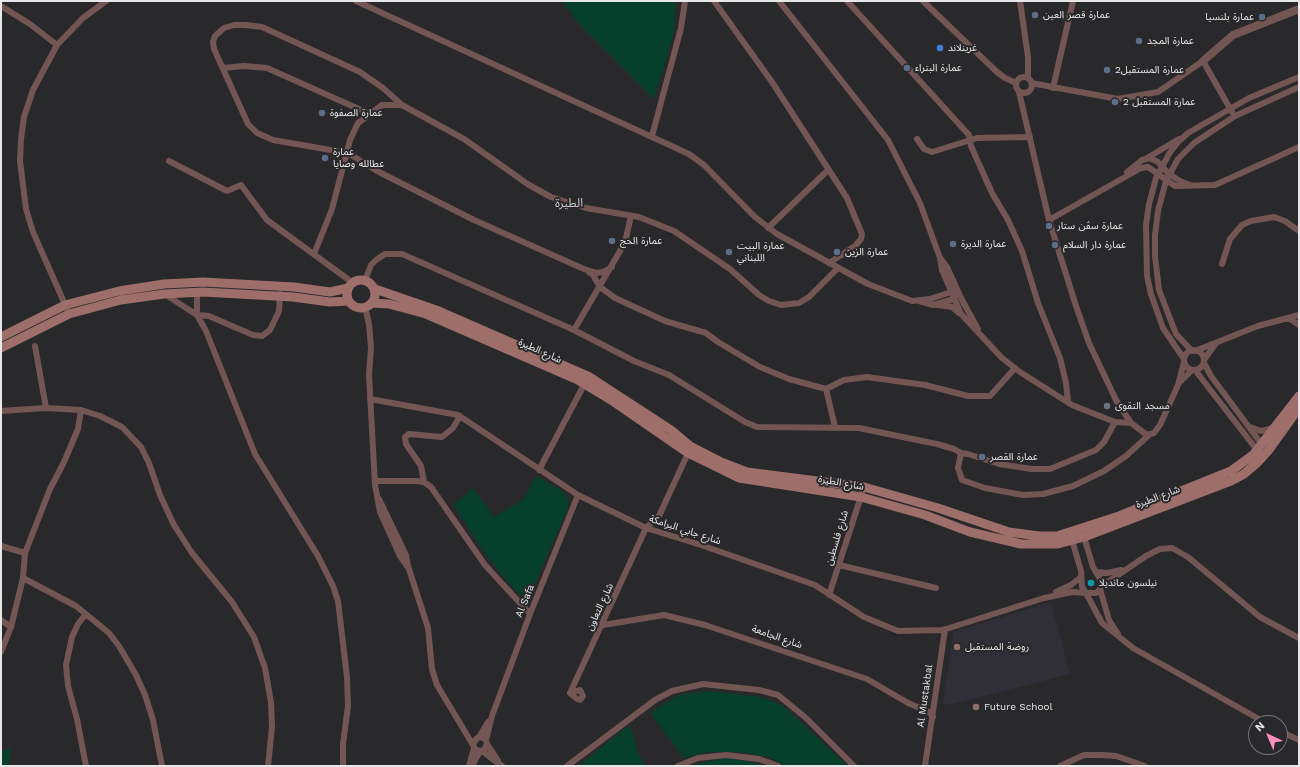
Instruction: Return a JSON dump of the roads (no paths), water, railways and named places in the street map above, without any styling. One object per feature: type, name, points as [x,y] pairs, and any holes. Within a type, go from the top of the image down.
[{"type":"main road","points":[[1,337],[65,305],[119,292],[164,284],[203,282],[330,292],[365,280],[372,284],[375,289],[374,300],[368,305],[356,307],[349,301],[347,294],[351,285]]},
{"type":"main road","name":"شارع الطيرة","points":[[375,289],[439,311],[586,380],[671,430],[689,450],[739,478],[860,497],[925,515],[970,532],[1016,543],[1038,545],[1058,544],[1084,537],[1231,481],[1244,474],[1267,453],[1299,408]]},
{"type":"main road","points":[[1,348],[69,314],[121,300],[164,294],[197,292],[280,296],[330,302],[349,301]]},
{"type":"main road","name":"شارع الطيرة","points":[[368,305],[389,304],[426,314],[586,380]]},
{"type":"main road","name":"شارع الطيرة","points":[[689,450],[747,472],[864,487],[938,508],[1009,532],[1057,536],[1119,516],[1231,471],[1243,463],[1259,447],[1299,396]]},
{"type":"street","points":[[69,314],[34,232],[26,209],[20,161],[24,116],[33,90],[58,45],[83,18],[106,1]]},
{"type":"street","points":[[356,1],[689,154],[704,165],[754,217],[768,228],[868,284],[912,301],[959,293]]},
{"type":"street","points":[[652,136],[681,28],[685,1]]},
{"type":"street","points":[[714,1],[772,82],[847,198],[862,234],[860,243],[829,263]]},
{"type":"street","points":[[779,1],[888,140],[920,203],[940,258],[945,278],[961,314]]},
{"type":"street","points":[[847,1],[966,130],[971,146],[992,193],[1008,220],[1022,251],[1038,303],[1060,358],[1066,383],[1068,402]]},
{"type":"street","points":[[923,1],[997,72],[1004,78],[1016,82]]},
{"type":"street","points":[[1019,92],[1029,92],[1028,57],[1020,1]]},
{"type":"street","points":[[1053,88],[1073,1]]},
{"type":"street","points":[[1,6],[30,24],[58,45]]},
{"type":"street","points":[[1149,435],[1131,423],[1116,402],[1089,343],[1049,220],[1019,92],[1016,88],[1016,82],[1020,78],[1053,88],[1118,99],[1148,95],[1164,89],[1202,61],[1233,35],[1299,9]]},
{"type":"street","points":[[612,267],[603,272],[597,273],[584,269],[474,220],[378,171],[348,153],[273,140],[257,133],[248,124],[213,42],[219,31],[234,25],[245,24],[262,27],[360,72],[383,88],[402,104],[464,139],[529,186],[551,197],[586,208],[631,216],[657,223],[674,231],[730,269],[759,294],[781,305],[799,303],[809,297],[838,268]]},
{"type":"street","points":[[1202,61],[1235,116]]},
{"type":"street","points":[[223,68],[244,66],[267,68],[370,114]]},
{"type":"street","points":[[1117,180],[1134,166],[1230,108],[1299,77]]},
{"type":"street","points":[[1259,447],[1250,427],[1211,376],[1202,354],[1193,351],[1176,334],[1159,290],[1154,256],[1155,235],[1160,199],[1166,181],[1185,150],[1235,116],[1299,87]]},
{"type":"street","points":[[314,254],[332,209],[348,153],[350,140],[358,123],[382,105],[402,104]]},
{"type":"street","points":[[1188,133],[1178,142],[1162,167],[1158,174],[1152,193],[1146,225],[1147,276],[1151,294],[1163,328],[1188,368],[1194,370],[1259,447],[1267,453]]},
{"type":"street","points":[[917,139],[924,149],[932,152],[970,139],[1030,137]]},
{"type":"street","points":[[1049,220],[1117,180],[1145,167],[1175,186],[1215,185],[1299,147]]},
{"type":"street","points":[[1146,159],[1155,160],[1169,174],[1180,181],[1192,185]]},
{"type":"street","points":[[169,161],[227,191],[240,184],[267,220],[314,254],[351,285]]},
{"type":"street","points":[[768,228],[828,170]]},
{"type":"street","points":[[574,330],[612,267],[626,238],[631,216]]},
{"type":"street","points":[[1222,264],[1230,239],[1242,225],[1251,221],[1274,217],[1285,221],[1299,231]]},
{"type":"street","points":[[365,280],[371,265],[376,260],[385,254],[402,254],[574,330],[634,361],[669,375],[745,422],[757,427],[772,429],[834,427],[859,428],[937,444],[954,449],[961,453],[1025,469],[1050,469],[1096,450],[1104,442],[1115,422]]},
{"type":"street","points":[[940,258],[947,267],[959,293],[984,338]]},
{"type":"street","points":[[584,269],[594,275],[600,287],[615,298],[665,321],[706,333],[718,342],[760,367],[789,379],[826,389],[844,380],[867,377],[925,385],[968,396],[990,396],[1015,368]]},
{"type":"street","points":[[936,297],[945,288],[945,278]]},
{"type":"street","points":[[164,294],[197,315],[209,316],[253,335],[262,336],[270,330],[279,310],[281,287]]},
{"type":"street","points":[[197,292],[197,315],[206,331],[255,454],[318,556],[338,600],[347,677],[348,699],[343,744],[343,766]]},
{"type":"street","points":[[933,305],[952,295]]},
{"type":"street","points":[[919,301],[933,305],[948,306],[961,314],[1002,358],[1068,402],[1115,422],[1131,423]]},
{"type":"street","points":[[368,305],[371,348],[370,399],[375,481],[379,499],[406,555],[408,566],[428,628],[432,669],[442,695],[459,722],[478,745],[501,765]]},
{"type":"street","points":[[961,453],[958,468],[962,480],[985,488],[1023,495],[1043,494],[1073,486],[1104,471],[1126,456],[1149,435],[1154,433],[1160,425],[1178,385],[1187,353],[1258,326],[1299,315]]},
{"type":"street","points":[[1289,318],[1299,325]]},
{"type":"street","points":[[1178,385],[1194,370],[1200,368],[1211,348],[1219,340]]},
{"type":"street","points":[[35,346],[46,408]]},
{"type":"street","points":[[539,470],[586,380]]},
{"type":"street","points":[[826,389],[834,427]]},
{"type":"street","name":"شارع جابي البرامكة","points":[[370,399],[446,411],[460,416],[578,495],[646,528],[701,545],[816,585],[864,617],[898,631],[923,632],[945,629],[1044,598]]},
{"type":"street","points":[[1,411],[46,408],[81,410],[100,416],[122,427],[141,447],[149,463],[160,495],[174,525],[192,553],[232,602],[254,636],[265,668],[271,702],[272,727],[268,766]]},
{"type":"street","points":[[1,652],[11,627],[23,578],[25,554],[50,489],[64,462],[78,429],[81,410]]},
{"type":"street","points":[[424,482],[421,466],[406,444],[405,437],[409,434],[442,437],[453,428],[460,416]]},
{"type":"street","points":[[1250,427],[1261,430],[1274,427]]},
{"type":"street","points":[[646,528],[659,516],[689,450]]},
{"type":"street","points":[[375,481],[424,482],[436,492],[485,565],[530,614]]},
{"type":"street","name":"شارع فلسطين","points":[[829,595],[864,487]]},
{"type":"street","name":"Al Safa","points":[[492,716],[530,614],[578,495]]},
{"type":"street","name":"شارع التعاون","points":[[570,693],[603,625],[646,528]]},
{"type":"street","points":[[1120,637],[1109,620],[1101,588],[1101,579],[1093,567],[1084,537],[1076,530],[1072,540],[1081,577],[1082,588],[1102,623],[1133,648],[1252,715]]},
{"type":"street","points":[[1,546],[25,554]]},
{"type":"street","points":[[1044,598],[1072,592],[1093,594],[1128,567],[1160,550],[1172,548],[1178,550],[1209,573],[1260,616],[1299,638]]},
{"type":"street","points":[[839,565],[936,588]]},
{"type":"street","points":[[1096,572],[1108,573],[1128,567]]},
{"type":"street","points":[[1044,598],[1071,585],[1081,577]]},
{"type":"street","points":[[23,578],[62,598],[86,614],[109,633],[127,658],[136,675],[153,720],[162,766]]},
{"type":"street","points":[[86,614],[78,624],[72,637],[66,665],[68,686],[77,719],[86,766]]},
{"type":"street","name":"شارع الجامعة","points":[[603,625],[664,615],[705,625],[747,637],[867,679],[908,703],[928,712],[933,717]]},
{"type":"street","points":[[1,620],[11,627]]},
{"type":"street","name":"Al Mustakbal","points":[[924,766],[933,717],[945,629]]},
{"type":"street","points":[[566,766],[655,700],[672,691],[703,684],[759,690],[778,696],[806,718],[854,766]]},
{"type":"street","points":[[478,745],[486,749],[492,716]]},
{"type":"street","points":[[471,766],[478,745],[492,716]]},
{"type":"street","points":[[1288,735],[1299,740]]},
{"type":"street","points":[[478,745],[487,742]]},
{"type":"street","points":[[487,742],[501,765]]},
{"type":"street","points":[[678,766],[698,758],[726,755],[760,759],[778,766]]},
{"type":"street","points":[[1060,766],[1084,755],[1116,756],[1145,766]]},
{"type":"place","name":"عمارة قصر العين","points":[[1035,15]]},
{"type":"place","name":"عمارة بلنسيا","points":[[1262,17]]},
{"type":"place","name":"عمارة المجد","points":[[1139,41]]},
{"type":"place","name":"غرينلاند","points":[[940,48]]},
{"type":"place","name":"عمارة البتراء","points":[[907,68]]},
{"type":"place","name":"عمارة المستقبل2","points":[[1107,70]]},
{"type":"place","name":"عمارة المستقبل 2","points":[[1115,102]]},
{"type":"place","name":"عمارة الصفوة","points":[[322,113]]},
{"type":"place","name":"عمارة عطالله وصايا","points":[[325,158]]},
{"type":"place","name":"عمارة سڤن ستار","points":[[1049,226]]},
{"type":"place","name":"عمارة الحج","points":[[612,241]]},
{"type":"place","name":"عمارة الديرة","points":[[953,244]]},
{"type":"place","name":"عمارة دار السلام","points":[[1055,245]]},
{"type":"place","name":"عمارة البيت اللبناني","points":[[729,252]]},
{"type":"place","name":"عمارة الزين","points":[[837,252]]},
{"type":"place","name":"مسجد التقوى","points":[[1107,406]]},
{"type":"place","name":"عمارة القصر","points":[[982,457]]},
{"type":"place","name":"نيلسون مانديلا","points":[[1091,583]]},
{"type":"place","name":"روضة المستقبل","points":[[957,647]]},
{"type":"place","name":"Future School","points":[[976,707]]},
{"type":"district","name":"الطيرة","points":[[569,203]]}]
